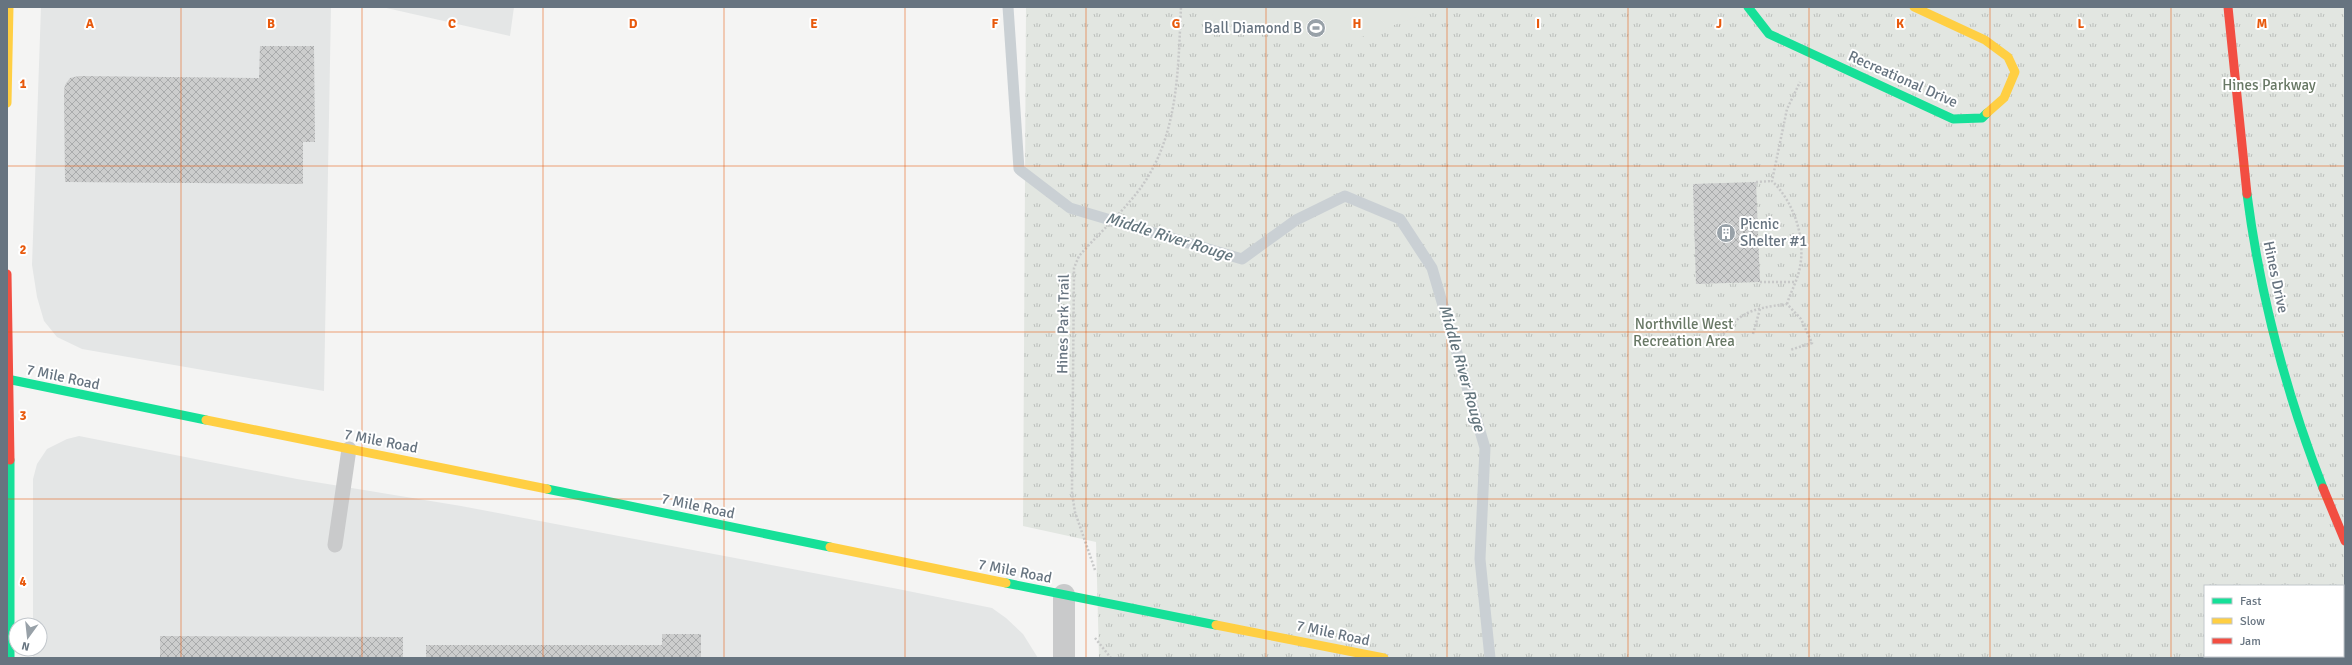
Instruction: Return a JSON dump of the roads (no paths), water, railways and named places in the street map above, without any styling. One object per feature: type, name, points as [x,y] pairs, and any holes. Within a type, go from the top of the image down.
[{"type":"street","points":[[7,103],[9,7]]},
{"type":"street","name":"Recreational Drive","points":[[1748,7],[1769,34],[1953,119],[1982,118],[2004,98],[2015,72],[2008,57],[1985,40],[1914,7]]},
{"type":"street","name":"Hines Drive","points":[[2228,7],[2246,185],[2255,251],[2275,338],[2326,498],[2345,541]]},
{"type":"street","points":[[7,274],[10,658]]},
{"type":"street","name":"7 Mile Road","points":[[8,379],[1064,595],[1384,658]]},
{"type":"street","points":[[1064,595],[1064,658]]},
{"type":"lane","points":[[335,545],[349,449]]},
{"type":"waterway","name":"Middle River Rouge","points":[[1008,7],[1019,169],[1070,208],[1242,259],[1296,220],[1345,196],[1400,219],[1432,268],[1485,448],[1480,559],[1490,658]]},
{"type":"place","name":"Ball Diamond B","points":[[1316,28]]},
{"type":"place","name":"Picnic Shelter #1","points":[[1726,233]]},
{"type":"park label","name":"Hines Parkway","points":[[2269,85]]},
{"type":"park label","name":"Northville West Recreation Area","points":[[1684,332]]}]
